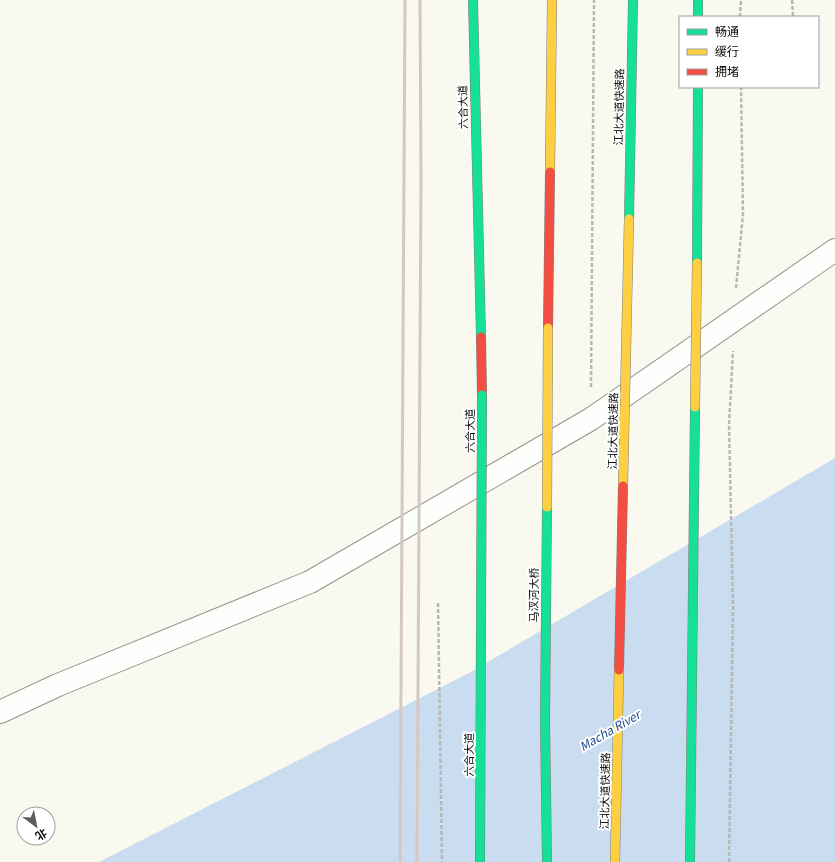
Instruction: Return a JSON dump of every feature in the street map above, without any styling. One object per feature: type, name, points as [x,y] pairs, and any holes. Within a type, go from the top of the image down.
[{"type":"main road","name":"六合大道","points":[[473,0],[482,395],[480,862]]},
{"type":"main road","name":"马汊河大桥","points":[[547,862],[546,713],[548,328],[552,0]]},
{"type":"main road","name":"江北大道快速路","points":[[615,862],[633,0]]},
{"type":"main road","points":[[698,0],[698,16]]},
{"type":"main road","points":[[690,862],[698,88]]},
{"type":"street","points":[[0,712],[58,685],[310,582],[591,419],[835,250]]},
{"type":"path","points":[[591,419],[594,0]]},
{"type":"path","points":[[740,16],[741,0]]},
{"type":"path","points":[[792,0],[793,16]]},
{"type":"path","points":[[735,294],[743,214],[741,88]]},
{"type":"path","points":[[729,862],[733,606],[729,425],[733,348]]},
{"type":"path","points":[[438,603],[442,862]]},
{"type":"water","name":"Macha River","points":[[835,458],[835,862],[99,862],[469,673]]},
{"type":"railway","points":[[400,862],[405,0]]},
{"type":"railway","points":[[417,862],[421,181],[420,0]]},
{"type":"traffic: fast","points":[[473,0],[481,337]]},
{"type":"traffic: fast","points":[[629,219],[633,0]]},
{"type":"traffic: fast","points":[[698,0],[698,16]]},
{"type":"traffic: fast","points":[[697,263],[698,88]]},
{"type":"traffic: fast","points":[[480,862],[482,395]]},
{"type":"traffic: fast","points":[[690,862],[695,407]]},
{"type":"traffic: fast","points":[[547,507],[545,721],[547,862]]},
{"type":"traffic: slow","points":[[550,172],[552,0]]},
{"type":"traffic: slow","points":[[623,486],[629,219]]},
{"type":"traffic: slow","points":[[695,407],[697,263]]},
{"type":"traffic: slow","points":[[547,507],[548,328]]},
{"type":"traffic: slow","points":[[615,862],[619,670]]},
{"type":"traffic: jam","points":[[548,328],[550,172]]},
{"type":"traffic: jam","points":[[481,337],[482,395]]},
{"type":"traffic: jam","points":[[619,670],[623,486]]}]
